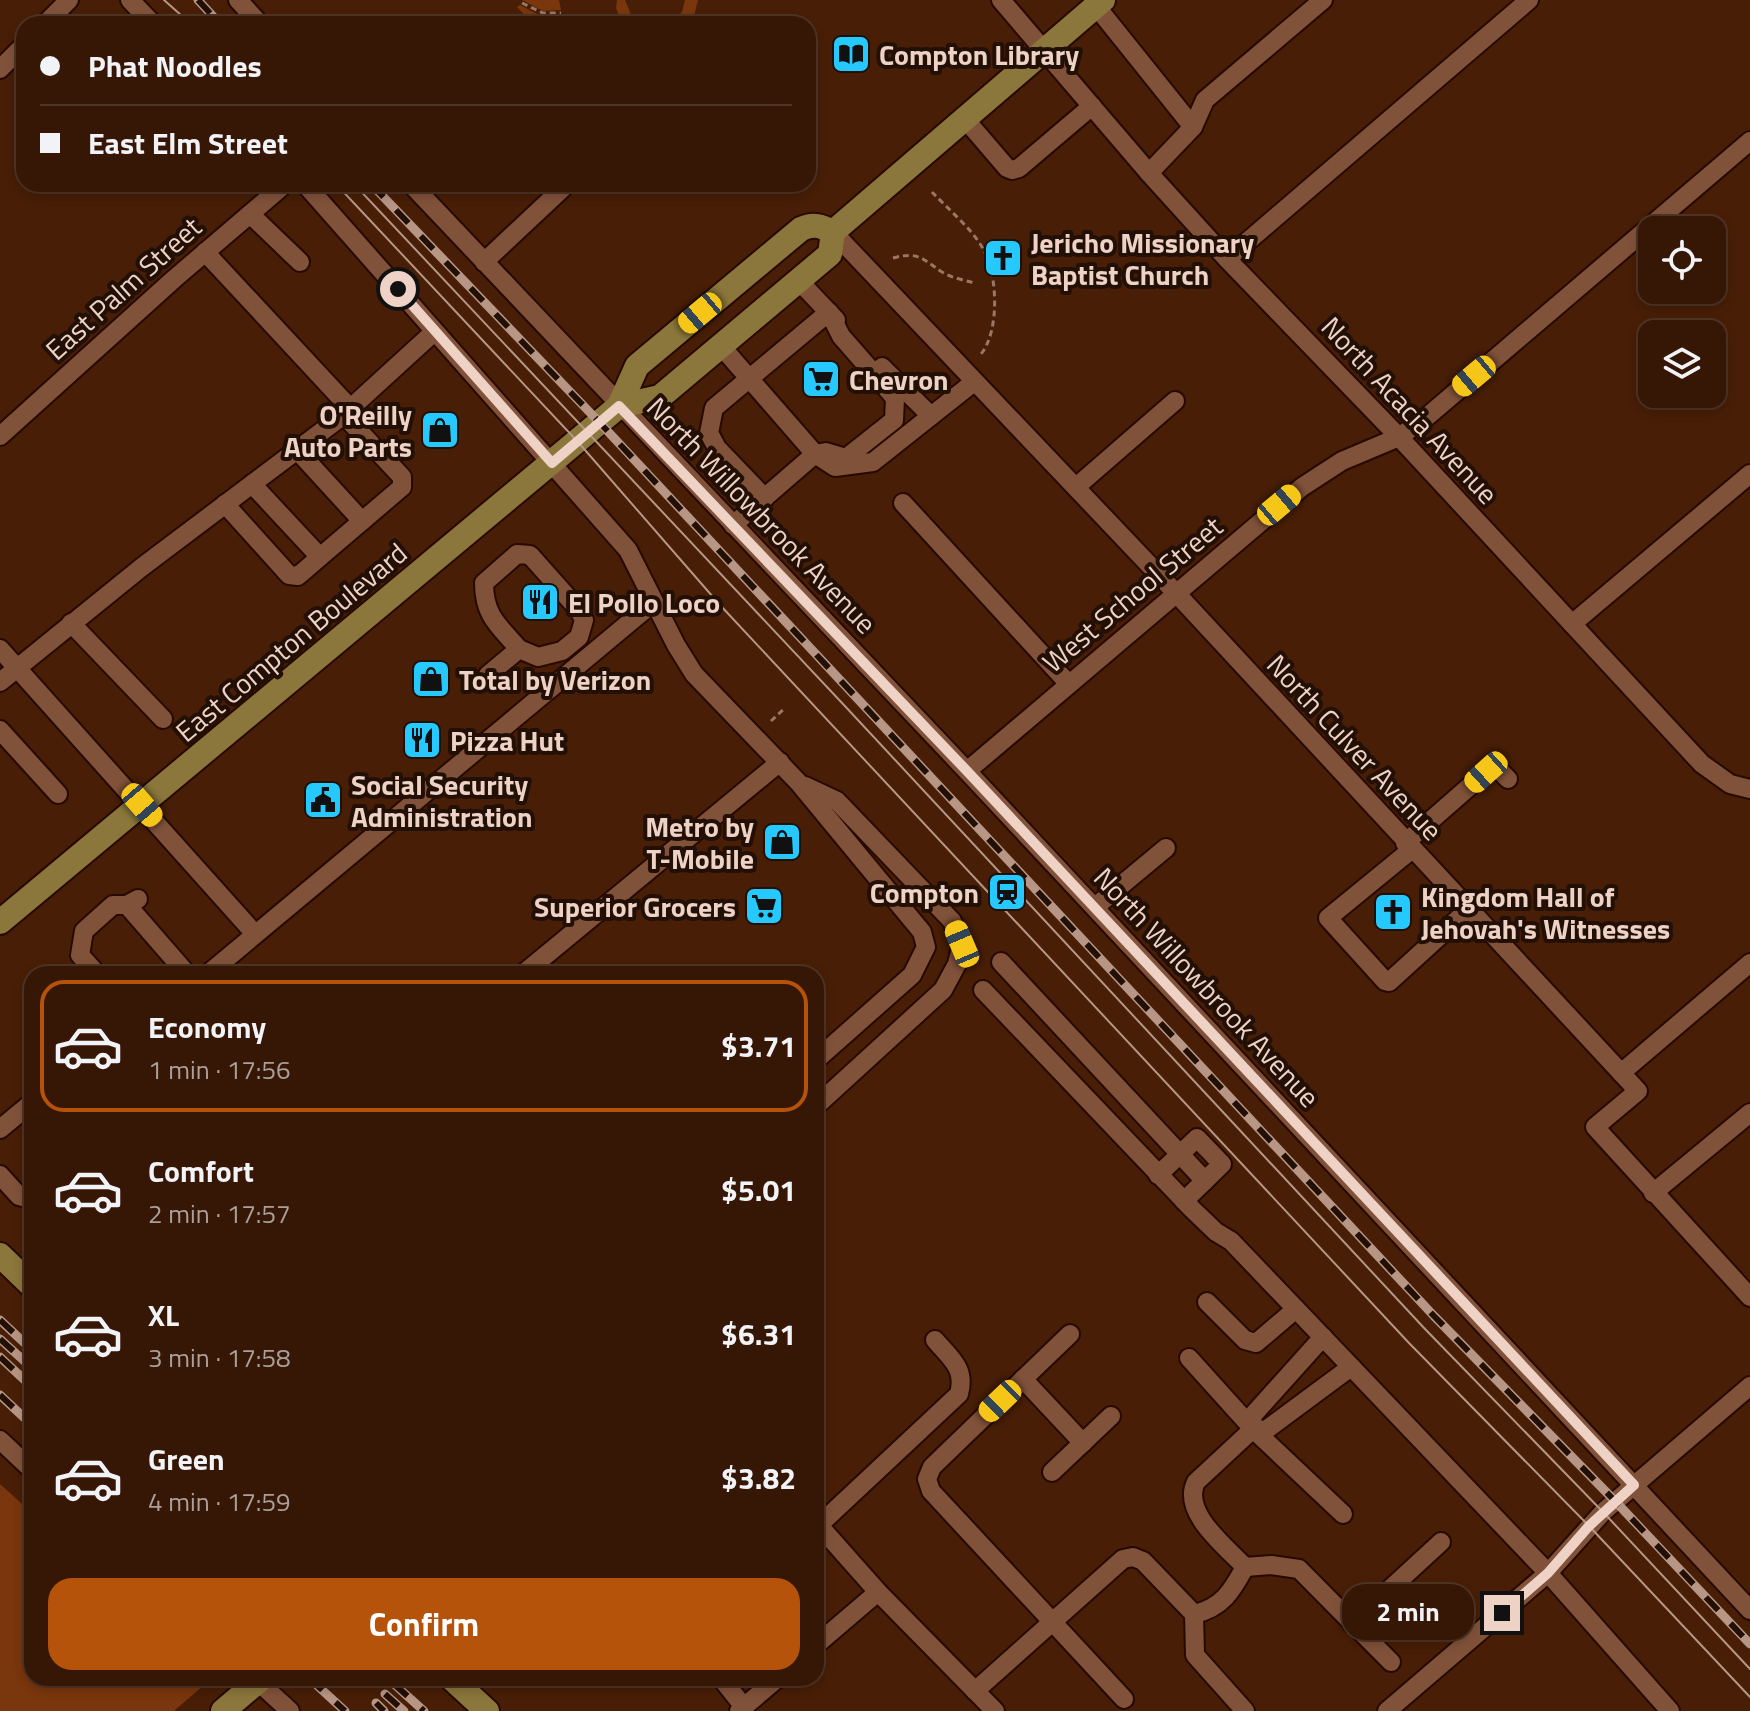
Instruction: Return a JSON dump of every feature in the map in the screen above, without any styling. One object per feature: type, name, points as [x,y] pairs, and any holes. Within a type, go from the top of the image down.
[{"type":"main road","points":[[619,406],[660,397],[799,281],[830,254],[833,232],[1100,3]]},
{"type":"main road","points":[[619,406],[637,366],[801,229],[819,225],[833,232]]},
{"type":"main road","name":"East Compton Boulevard","points":[[0,922],[619,406]]},
{"type":"main road","points":[[0,1255],[24,1278]]},
{"type":"main road","points":[[223,1711],[250,1686]]},
{"type":"main road","points":[[460,1686],[487,1711]]},
{"type":"street","points":[[53,16],[69,0]]},
{"type":"street","points":[[130,0],[145,16]]},
{"type":"street","points":[[238,0],[253,16]]},
{"type":"street","name":"North Acacia Avenue","points":[[1001,0],[1227,259],[1399,437],[1702,764],[1730,784],[1750,789]]},
{"type":"street","points":[[1149,173],[1193,127],[1205,100],[1323,0]]},
{"type":"street","points":[[1227,259],[1529,0]]},
{"type":"street","points":[[1100,3],[1193,127]]},
{"type":"street","points":[[0,69],[16,53]]},
{"type":"street","points":[[965,119],[1012,170],[1019,168],[1092,106]]},
{"type":"street","name":"West School Street","points":[[967,771],[1302,487],[1342,461],[1399,437],[1429,415],[1750,141]]},
{"type":"street","name":"East Palm Street","points":[[0,436],[276,192]]},
{"type":"street","points":[[312,192],[628,550],[694,674],[799,783],[922,932],[926,947],[912,975],[824,1053]]},
{"type":"street","name":"North Willowbrook Avenue","points":[[418,192],[1095,907],[1750,1610]]},
{"type":"street","points":[[484,262],[559,192]]},
{"type":"street","points":[[250,214],[300,262]]},
{"type":"street","name":"North Culver Avenue","points":[[833,232],[1176,593],[1621,1073]]},
{"type":"street","points":[[205,252],[402,477],[402,487],[298,576],[289,575],[225,504]]},
{"type":"street","points":[[799,281],[931,416]]},
{"type":"street","points":[[765,498],[717,448],[709,433],[714,408],[829,312]]},
{"type":"street","points":[[733,525],[815,454],[826,452],[846,458],[894,420],[895,398],[841,336],[829,312]]},
{"type":"street","points":[[0,682],[71,623],[347,411],[434,332]]},
{"type":"street","points":[[721,346],[815,454],[835,467],[873,462],[974,382]]},
{"type":"street","points":[[1076,487],[1175,401]]},
{"type":"street","points":[[297,450],[362,521]]},
{"type":"street","points":[[1572,624],[1750,474]]},
{"type":"street","points":[[252,484],[320,557]]},
{"type":"street","points":[[903,503],[1068,683]]},
{"type":"street","points":[[517,554],[530,555],[579,610],[584,620],[579,637],[562,651],[538,657],[519,649],[490,616],[484,598],[484,583],[517,554]]},
{"type":"street","points":[[217,966],[654,602]]},
{"type":"street","points":[[71,623],[163,719]]},
{"type":"street","points":[[0,649],[255,934]]},
{"type":"street","points":[[488,675],[519,649]]},
{"type":"street","points":[[0,730],[58,794]]},
{"type":"street","points":[[533,966],[780,762]]},
{"type":"street","points":[[1468,910],[1389,982],[1375,971],[1328,918],[1486,772],[1498,769],[1508,779]]},
{"type":"street","points":[[799,783],[837,801],[952,921],[962,944],[957,964],[943,990],[824,1099]]},
{"type":"street","points":[[1095,907],[1166,848]]},
{"type":"street","points":[[90,966],[80,955],[84,931],[113,905],[133,902],[181,966]]},
{"type":"street","points":[[1001,962],[1179,1154]]},
{"type":"street","points":[[1750,963],[1621,1073],[1638,1091],[1595,1127],[1750,1297]]},
{"type":"street","points":[[983,990],[1158,1175],[1216,1232],[1231,1241],[1548,1573],[1670,1711]]},
{"type":"street","points":[[0,1129],[24,1109]]},
{"type":"street","points":[[1653,1193],[1750,1113]]},
{"type":"street","points":[[1158,1175],[1197,1138],[1222,1164],[1184,1201]]},
{"type":"street","points":[[0,1175],[19,1196],[24,1197]]},
{"type":"street","points":[[1207,1302],[1245,1340],[1256,1343],[1296,1309]]},
{"type":"street","points":[[1070,1334],[932,1467],[927,1479],[931,1491],[1124,1699]]},
{"type":"street","points":[[1253,1429],[1252,1416],[1323,1337]]},
{"type":"street","points":[[824,1518],[959,1394],[963,1380],[958,1368],[935,1340]]},
{"type":"street","points":[[1189,1358],[1253,1429],[1343,1514]]},
{"type":"street","points":[[1245,1567],[1196,1512],[1192,1491],[1196,1482],[1253,1429],[1266,1430],[1351,1367]]},
{"type":"street","points":[[1023,1379],[1083,1443]]},
{"type":"street","points":[[1387,1711],[1548,1573],[1589,1526],[1750,1386]]},
{"type":"street","points":[[1052,1472],[1111,1416]]},
{"type":"street","points":[[0,1440],[24,1462]]},
{"type":"street","points":[[824,1532],[878,1592],[995,1711]]},
{"type":"street","points":[[1352,1624],[1441,1542]]},
{"type":"street","points":[[975,1691],[1116,1563],[1133,1557],[1143,1561],[1194,1614],[1195,1655],[1242,1710]]},
{"type":"street","points":[[1245,1567],[1271,1565],[1299,1569],[1391,1662]]},
{"type":"street","points":[[1194,1614],[1226,1599],[1245,1567]]},
{"type":"street","points":[[824,1638],[878,1592]]},
{"type":"street","points":[[265,1686],[290,1711]]},
{"type":"street","points":[[726,1686],[741,1709],[768,1686]]},
{"type":"path","points":[[522,3],[543,13],[561,13]]},
{"type":"path","points":[[932,192],[983,247],[990,269],[994,297],[993,335],[981,354]]},
{"type":"path","points":[[893,258],[918,255],[942,272],[974,283]]},
{"type":"path","points":[[771,721],[784,709]]},
{"type":"shaded area","points":[[522,0],[559,0],[561,10],[543,11]]},
{"type":"shaded area","points":[[617,0],[625,0],[632,16],[619,16]]},
{"type":"shaded area","points":[[685,0],[698,0],[694,16],[678,16]]},
{"type":"shaded area","points":[[520,5],[539,15],[562,16],[525,16],[517,7]]},
{"type":"shaded area","points":[[0,1484],[24,1506],[24,1686],[203,1686],[174,1711],[0,1711]]},
{"type":"tram line","points":[[164,0],[182,16]]},
{"type":"tram line","points":[[344,192],[578,442],[720,605],[1409,1343],[1589,1526],[1750,1697]]},
{"type":"tram line","points":[[362,192],[1425,1329],[1750,1669]]},
{"type":"railway","points":[[198,0],[213,16]]},
{"type":"railway","points":[[379,192],[600,423],[1434,1316],[1750,1644]]},
{"type":"railway","points":[[0,1320],[24,1342]]},
{"type":"railway","points":[[0,1339],[24,1361]]},
{"type":"railway","points":[[0,1357],[24,1380]]},
{"type":"railway","points":[[0,1395],[24,1418]]},
{"type":"railway","points":[[318,1686],[345,1711]]},
{"type":"railway","points":[[396,1686],[424,1711]]},
{"type":"railway","points":[[385,1694],[404,1711]]},
{"type":"railway","points":[[376,1703],[384,1711]]},
{"type":"place","name":"Compton Library","points":[[851,54]]},
{"type":"place","name":"Jericho Missionary Baptist Church","points":[[1003,258]]},
{"type":"place","name":"Chevron","points":[[821,379]]},
{"type":"place","name":"O'Reilly Auto Parts","points":[[440,430]]},
{"type":"place","name":"El Pollo Loco","points":[[540,602]]},
{"type":"place","name":"Total by Verizon","points":[[431,679]]},
{"type":"place","name":"Pizza Hut","points":[[422,740]]},
{"type":"place","name":"Social Security Administration","points":[[323,800]]},
{"type":"place","name":"Metro by T-Mobile","points":[[782,842]]},
{"type":"place","name":"Compton","points":[[1007,892]]},
{"type":"place","name":"Superior Grocers","points":[[764,906]]},
{"type":"place","name":"Kingdom Hall of Jehovah's Witnesses","points":[[1393,912]]},
{"type":"route","points":[[398,289],[552,463],[619,406],[967,771],[1634,1485],[1589,1526],[1548,1573],[1502,1613]]}]
